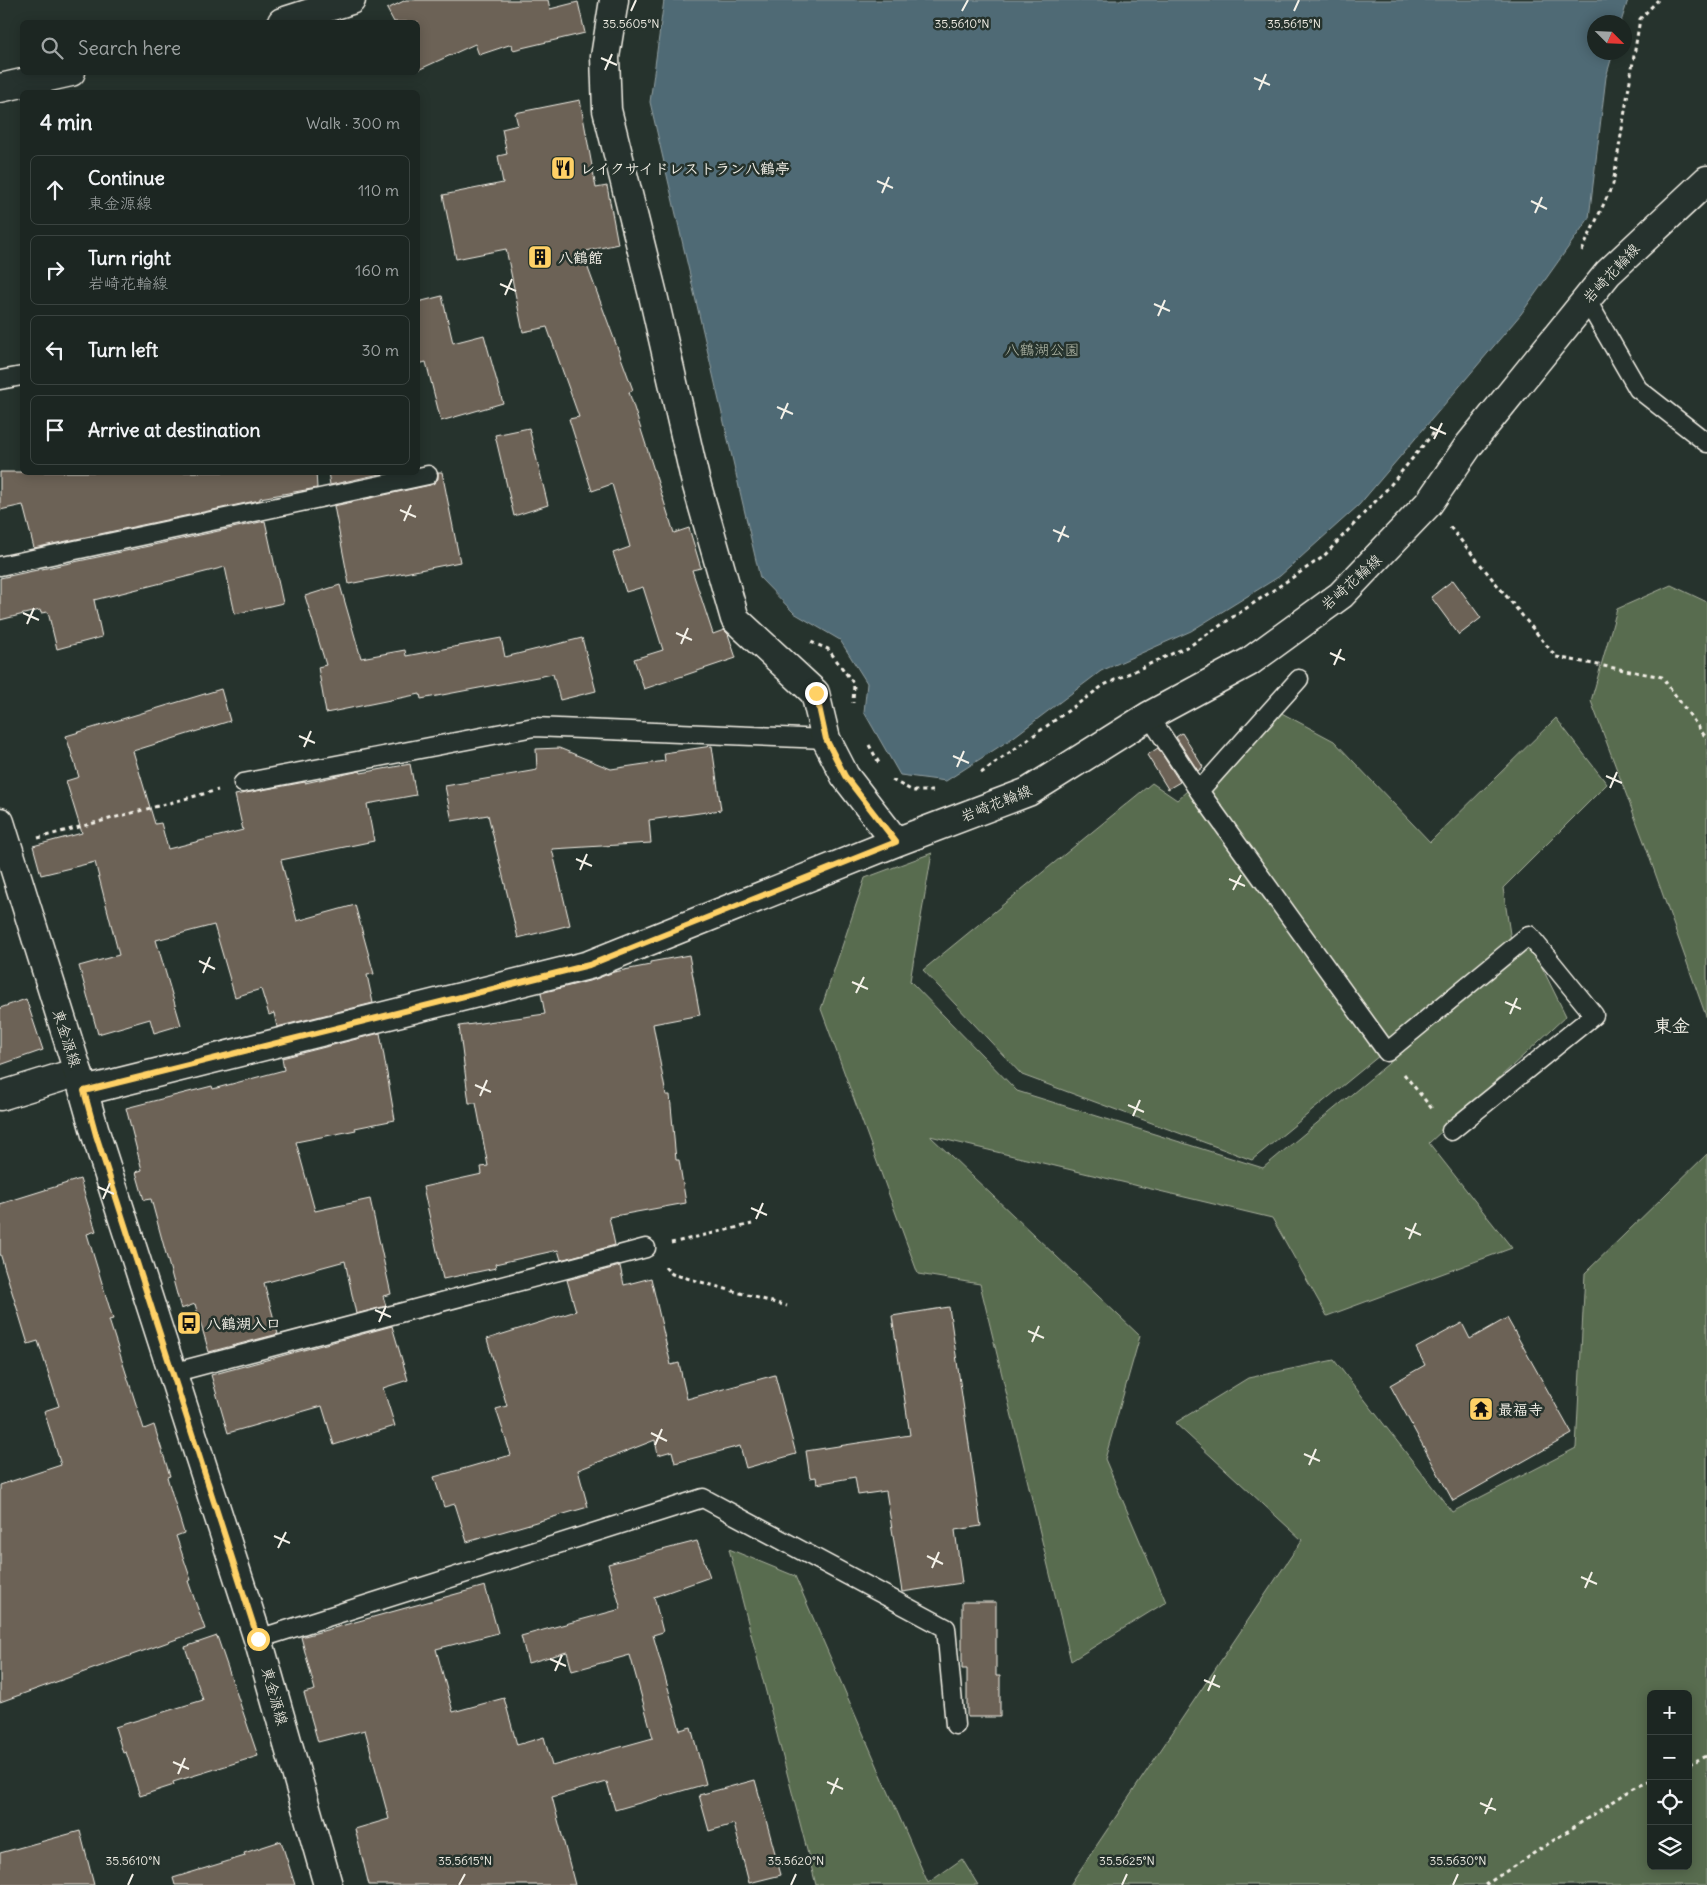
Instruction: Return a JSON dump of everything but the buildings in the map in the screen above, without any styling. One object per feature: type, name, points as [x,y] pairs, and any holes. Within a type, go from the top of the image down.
[{"type":"street","points":[[288,20],[351,0]]},
{"type":"street","points":[[614,0],[605,57],[607,110],[653,295],[695,479],[735,619],[816,693],[826,739],[845,776],[896,842]]},
{"type":"street","points":[[0,88],[58,75]]},
{"type":"street","name":"岩崎花輪線","points":[[0,1096],[81,1082],[589,965],[896,842],[1028,792],[1149,716],[1249,662],[1341,595],[1429,503],[1469,445],[1608,273],[1707,180]]},
{"type":"street","name":"東金源線","points":[[3,834],[96,1135],[258,1639],[328,1885]]},
{"type":"lane","points":[[1586,299],[1638,389],[1707,443]]},
{"type":"lane","points":[[0,380],[20,376]]},
{"type":"lane","points":[[0,566],[428,475]]},
{"type":"lane","points":[[1200,791],[1299,680]]},
{"type":"lane","points":[[1149,716],[1200,791],[1387,1052],[1529,935],[1594,1015],[1451,1131]]},
{"type":"lane","points":[[242,783],[534,726],[826,739]]},
{"type":"lane","points":[[172,1373],[646,1248]]},
{"type":"lane","points":[[258,1639],[703,1498],[946,1628],[955,1725]]},
{"type":"path","points":[[1578,259],[1613,184],[1640,20],[1658,0]]},
{"type":"path","points":[[979,774],[1104,685],[1191,645],[1324,557],[1388,490],[1438,428]]},
{"type":"path","points":[[1429,503],[1556,656],[1662,677],[1707,739]]},
{"type":"path","points":[[802,639],[828,649],[854,684],[853,709]]},
{"type":"path","points":[[866,740],[884,770]]},
{"type":"path","points":[[888,778],[913,791],[938,791]]},
{"type":"path","points":[[3,834],[242,783]]},
{"type":"path","points":[[1387,1052],[1451,1131]]},
{"type":"path","points":[[646,1248],[752,1224]]},
{"type":"path","points":[[646,1248],[672,1274],[788,1306]]},
{"type":"path","points":[[1692,1762],[1707,1756]]},
{"type":"path","points":[[1485,1885],[1634,1788],[1647,1783]]},
{"type":"green space","points":[[1671,585],[1707,602],[1707,1019],[1643,839],[1591,701],[1617,609]]},
{"type":"green space","points":[[1276,710],[1334,741],[1430,842],[1556,718],[1607,784],[1503,888],[1512,947],[1252,1160],[1022,1075],[923,970],[1152,783],[1177,800]]},
{"type":"green space","points":[[932,853],[910,981],[1017,1091],[1263,1168],[1531,945],[1566,1016],[1429,1143],[1512,1248],[1327,1316],[1272,1218],[930,1136],[1140,1336],[1105,1459],[1166,1602],[1071,1661],[980,1284],[918,1274],[821,1009],[865,878]]},
{"type":"green space","points":[[1707,1154],[1707,1885],[1070,1885],[1302,1540],[1175,1423],[1248,1378],[1334,1360],[1452,1512],[1576,1448],[1585,1273]]},
{"type":"green space","points":[[729,1549],[795,1576],[928,1883],[962,1859],[978,1885],[816,1885]]},
{"type":"water","name":"八鶴湖公園","points":[[664,0],[1628,0],[1623,15],[1587,15],[1587,60],[1611,60],[1606,77],[1589,218],[1521,314],[1359,505],[1280,576],[1191,631],[1101,671],[1011,739],[946,781],[900,775],[864,712],[867,683],[840,640],[794,613],[760,578],[650,102]]},
{"type":"place","name":"レイクサイドレストラン八鶴亭","points":[[563,168]]},
{"type":"place","name":"八鶴館","points":[[540,257]]},
{"type":"place","name":"八鶴湖入口","points":[[189,1323]]},
{"type":"place","name":"最福寺","points":[[1481,1409]]},
{"type":"district","name":"東金","points":[[1672,1025]]},
{"type":"route","points":[[258,1639],[96,1135],[84,1091],[589,965],[896,842],[845,776],[826,739],[816,693]]}]
